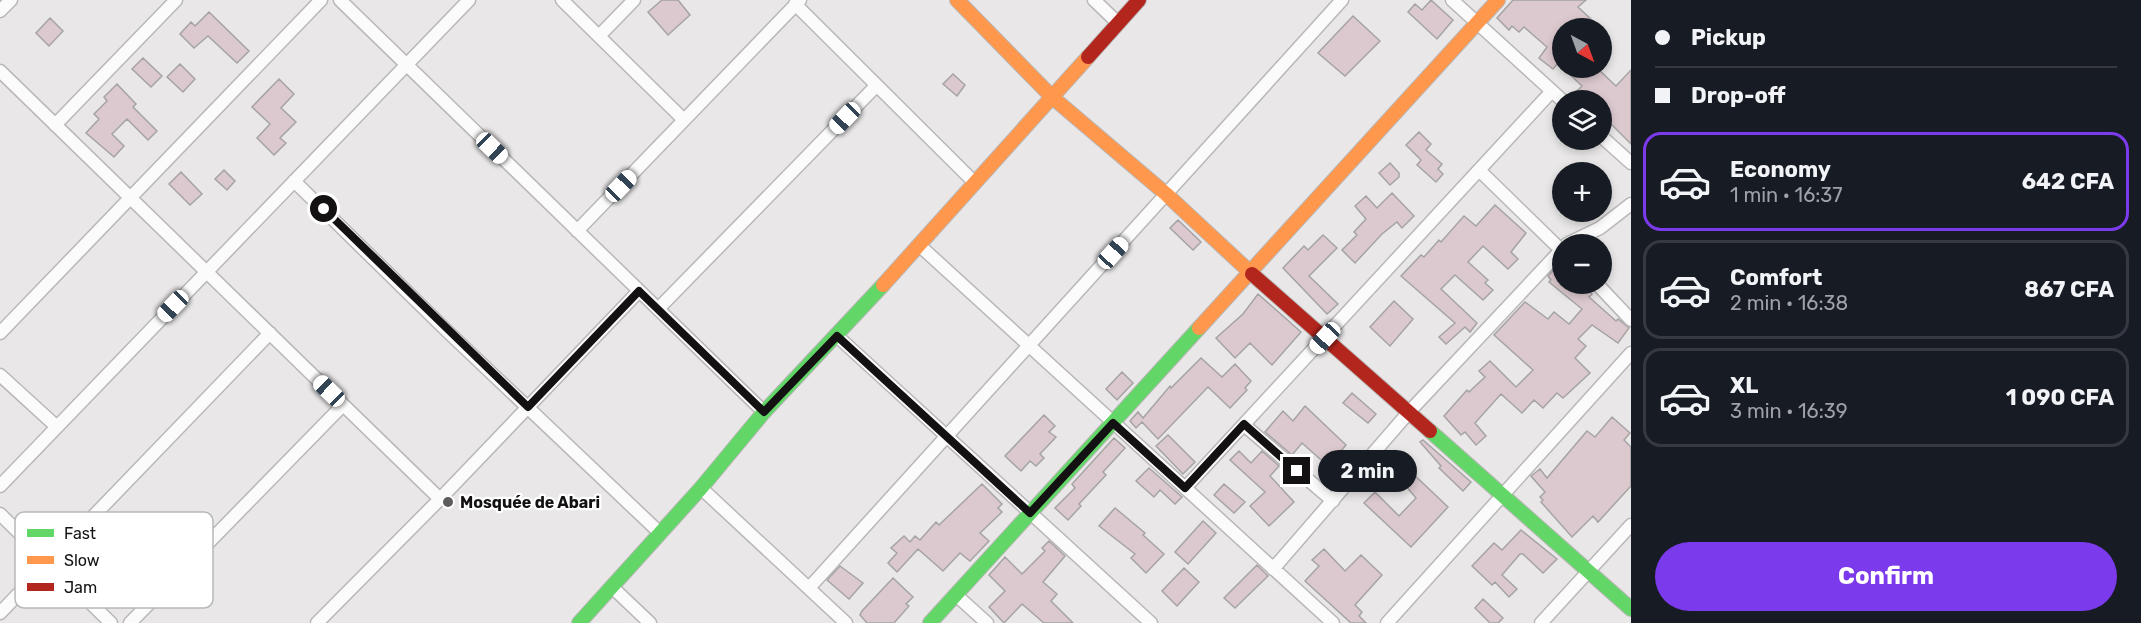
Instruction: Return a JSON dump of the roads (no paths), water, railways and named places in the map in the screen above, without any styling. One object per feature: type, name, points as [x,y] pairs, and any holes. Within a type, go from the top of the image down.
[{"type":"street","points":[[0,11],[11,0]]},
{"type":"street","points":[[55,124],[176,0]]},
{"type":"street","points":[[0,333],[321,0]]},
{"type":"street","points":[[340,0],[764,412]]},
{"type":"street","points":[[0,486],[470,0]]},
{"type":"street","points":[[562,0],[684,120]]},
{"type":"street","points":[[599,36],[634,0]]},
{"type":"street","points":[[957,0],[1052,97],[1166,194],[1250,272],[1631,609]]},
{"type":"street","points":[[1094,0],[1118,23]]},
{"type":"street","points":[[579,623],[701,488],[764,412],[837,336],[1139,0]]},
{"type":"street","points":[[809,588],[1342,0]]},
{"type":"street","points":[[1185,488],[1552,91],[1452,0]]},
{"type":"street","points":[[930,623],[1498,0]]},
{"type":"street","points":[[577,231],[797,2],[876,86],[975,183]]},
{"type":"street","points":[[0,71],[440,499]]},
{"type":"street","points":[[658,309],[876,86]]},
{"type":"street","points":[[1612,146],[1631,163]]},
{"type":"street","points":[[1479,170],[1552,238]]},
{"type":"street","points":[[294,181],[660,533]]},
{"type":"street","points":[[1585,234],[1600,228],[1631,204]]},
{"type":"street","points":[[919,245],[1333,623]]},
{"type":"street","points":[[1274,569],[1409,412],[1552,262]]},
{"type":"street","points":[[318,623],[639,291]]},
{"type":"street","points":[[1606,294],[1631,320]]},
{"type":"street","points":[[97,512],[270,333]]},
{"type":"street","points":[[837,336],[1151,623]]},
{"type":"street","points":[[1387,623],[1631,353]]},
{"type":"street","points":[[0,375],[57,427]]},
{"type":"street","points":[[213,538],[343,405]]},
{"type":"street","points":[[1244,424],[1333,501]]},
{"type":"street","points":[[701,488],[846,623]]},
{"type":"street","points":[[0,514],[15,529]]},
{"type":"street","points":[[1541,623],[1631,525]]},
{"type":"street","points":[[612,587],[650,623]]},
{"type":"street","points":[[956,595],[987,623]]},
{"type":"street","points":[[0,613],[15,597]]},
{"type":"street","points":[[96,608],[111,623]]},
{"type":"street","points":[[130,623],[145,608]]},
{"type":"place","name":"Mosquée de Abari","points":[[448,502]]}]
